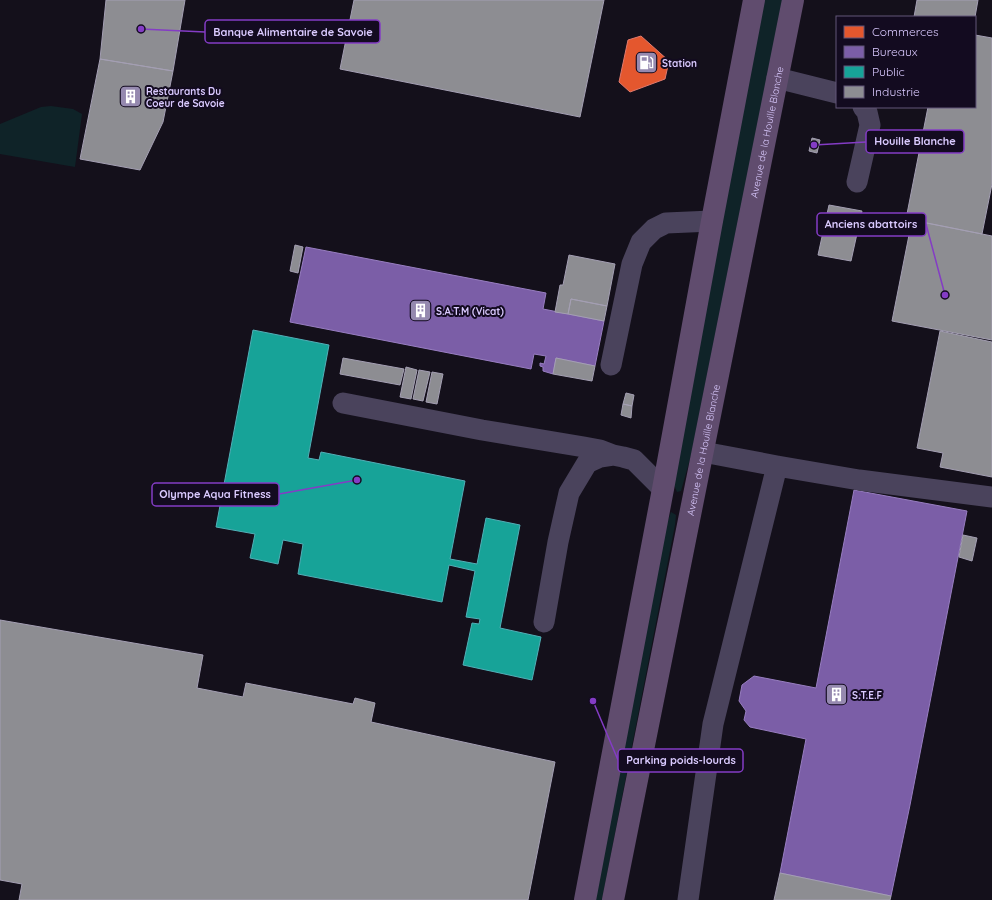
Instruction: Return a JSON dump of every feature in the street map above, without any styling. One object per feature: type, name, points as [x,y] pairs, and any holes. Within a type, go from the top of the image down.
[{"type":"main road","points":[[585,900],[664,489],[754,0]]},
{"type":"main road","name":"Avenue de la Houille Blanche","points":[[613,900],[792,0]]},
{"type":"lane","points":[[777,78],[836,93]]},
{"type":"lane","points":[[857,182],[870,125],[867,112],[864,108]]},
{"type":"lane","points":[[611,365],[632,264],[641,242],[654,229],[666,223],[712,222]]},
{"type":"lane","points":[[343,403],[482,430],[584,446],[600,450],[612,455],[634,460],[664,489]]},
{"type":"lane","points":[[703,452],[859,480],[992,497]]},
{"type":"lane","points":[[544,622],[558,542],[569,493],[587,463],[600,457],[612,455]]},
{"type":"lane","points":[[688,900],[713,724],[777,466]]},
{"type":"green space","points":[[761,0],[786,0],[692,452],[681,491],[677,492],[674,485]]},
{"type":"green space","points":[[51,106],[73,109],[82,114],[75,167],[0,154],[0,124],[41,107]]},
{"type":"green space","points":[[671,512],[676,515],[675,525],[602,900],[593,900],[662,538]]},
{"type":"building: Commerces","name":"Station","points":[[641,36],[669,61],[665,79],[630,92],[619,82],[628,40]]},
{"type":"building: Bureaux","name":"S.A.T.M (Vicat)","points":[[306,247],[546,293],[543,309],[604,321],[595,366],[556,358],[553,374],[543,371],[543,367],[540,366],[540,363],[544,364],[546,356],[534,354],[531,369],[290,322]]},
{"type":"building: Bureaux","name":"S.T.E.F","points":[[854,490],[967,511],[891,896],[780,873],[806,739],[750,727],[744,720],[746,711],[739,701],[742,685],[754,676],[816,688]]},
{"type":"building: Public","points":[[253,330],[329,345],[308,458],[319,460],[321,452],[465,481],[450,559],[477,564],[486,518],[520,525],[500,628],[541,637],[532,680],[463,665],[472,623],[479,624],[480,619],[466,617],[475,571],[449,565],[442,602],[298,574],[303,544],[283,540],[278,564],[250,558],[255,534],[216,527]]},
{"type":"building: Industrie","points":[[106,0],[185,0],[173,71],[100,59]]},
{"type":"building: Industrie","points":[[354,0],[604,0],[580,117],[340,69]]},
{"type":"building: Industrie","points":[[917,0],[978,0],[975,16],[914,16]]},
{"type":"building: Industrie","points":[[976,35],[992,38],[992,184],[982,234],[906,219],[928,108],[976,108]]},
{"type":"building: Industrie","name":"Restaurants Du Coeur de Savoie","points":[[100,59],[173,71],[163,122],[140,170],[80,159]]},
{"type":"building: Industrie","points":[[812,138],[820,140],[817,153],[809,151]]},
{"type":"building: Industrie","points":[[829,205],[862,211],[851,261],[818,255]]},
{"type":"building: Industrie","points":[[912,220],[992,236],[992,340],[892,321]]},
{"type":"building: Industrie","points":[[295,245],[303,247],[298,273],[290,271]]},
{"type":"building: Industrie","points":[[569,255],[615,264],[607,306],[571,299],[568,314],[555,312],[560,285],[563,285]]},
{"type":"building: Industrie","points":[[571,299],[607,306],[604,321],[568,314]]},
{"type":"building: Industrie","points":[[940,331],[992,342],[992,477],[940,467],[943,453],[917,448]]},
{"type":"building: Industrie","points":[[343,358],[404,369],[400,385],[340,374]]},
{"type":"building: Industrie","points":[[556,358],[595,366],[592,381],[553,374]]},
{"type":"building: Industrie","points":[[406,367],[417,370],[411,399],[400,397]]},
{"type":"building: Industrie","points":[[419,370],[430,372],[423,401],[413,399]]},
{"type":"building: Industrie","points":[[432,372],[443,374],[437,404],[426,402]]},
{"type":"building: Industrie","points":[[626,393],[634,395],[632,406],[623,404]]},
{"type":"building: Industrie","points":[[623,404],[632,406],[631,418],[621,415]]},
{"type":"building: Industrie","points":[[963,535],[977,538],[972,561],[959,557]]},
{"type":"building: Industrie","points":[[0,620],[203,655],[197,688],[243,697],[246,683],[353,704],[355,698],[375,703],[371,722],[555,762],[528,900],[19,900],[22,884],[0,880]]},
{"type":"building: Industrie","points":[[780,873],[891,896],[890,900],[774,900]]},
{"type":"place","name":"Banque Alimentaire de Savoie","points":[[141,29]]},
{"type":"place","name":"Station","points":[[646,63]]},
{"type":"place","name":"Restaurants Du Coeur de Savoie","points":[[130,97]]},
{"type":"place","name":"Houille Blanche","points":[[814,145]]},
{"type":"place","name":"Anciens abattoirs","points":[[945,295]]},
{"type":"place","name":"S.A.T.M (Vicat)","points":[[421,311]]},
{"type":"place","name":"Olympe Aqua Fitness","points":[[357,480]]},
{"type":"place","name":"S.T.E.F","points":[[836,695]]},
{"type":"place","name":"Parking poids-lourds","points":[[593,701]]}]
